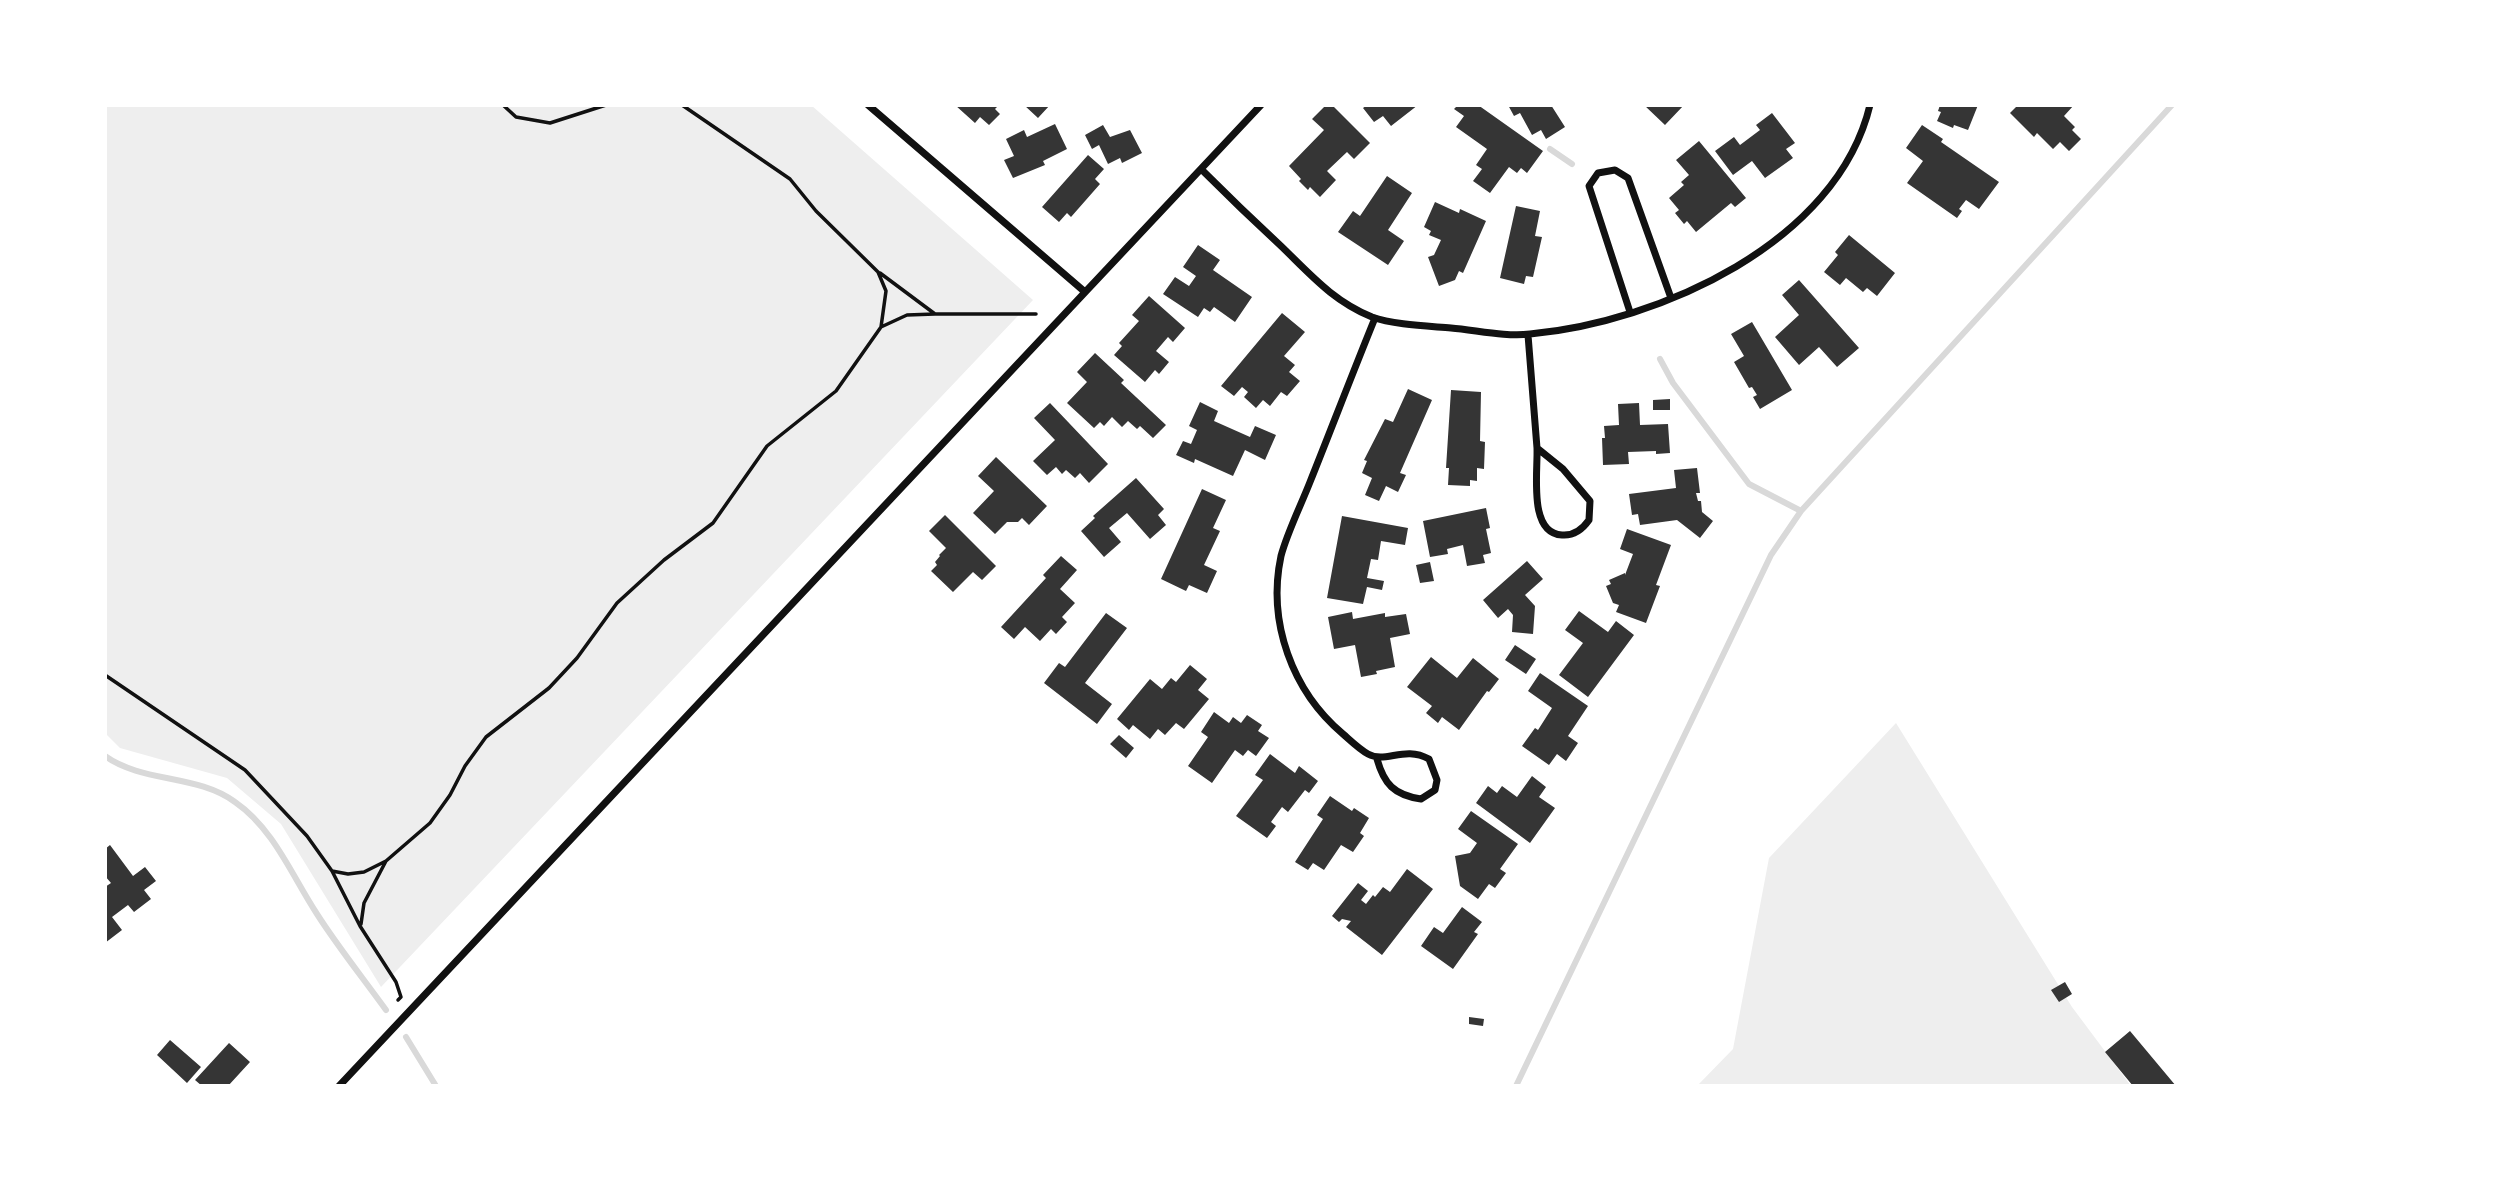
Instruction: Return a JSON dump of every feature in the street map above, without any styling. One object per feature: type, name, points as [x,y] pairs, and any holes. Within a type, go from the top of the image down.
[{"type":"street","points":[[868,105],[1085,292]]},
{"type":"street","points":[[340,1086],[1261,105]]},
{"type":"street","points":[[1200,169],[1336,299],[1375,318],[1528,335],[1600,321],[1671,298],[1711,282],[1750,258],[1779,237],[1829,189],[1858,142],[1870,105]]},
{"type":"street","points":[[1630,312],[1589,186],[1598,173],[1615,170],[1628,178],[1671,298]]},
{"type":"street","points":[[1375,318],[1282,556],[1278,607],[1287,654],[1305,691],[1333,725],[1365,753],[1377,759],[1401,753],[1421,754],[1429,759],[1437,780],[1435,790],[1421,799],[1402,796],[1382,776],[1377,759]]},
{"type":"street","points":[[1528,335],[1537,448],[1538,518],[1546,529],[1558,535],[1572,535],[1589,520],[1590,500],[1563,469],[1537,448]]},
{"type":"path","points":[[503,105],[516,117],[550,123],[606,105]]},
{"type":"path","points":[[682,105],[790,179],[816,211],[878,272],[935,314]]},
{"type":"path","points":[[332,871],[348,874],[364,872],[386,861],[429,822],[450,795],[486,737],[549,688],[577,658],[617,603],[664,560],[713,523],[767,446],[836,391],[881,327],[886,291],[878,272]]},
{"type":"path","points":[[881,327],[907,315],[1036,314]]},
{"type":"path","points":[[105,675],[245,770],[307,836],[332,871],[360,926],[396,982],[401,997],[397,1003]]},
{"type":"path","points":[[360,926],[364,903],[386,861]]},
{"type":"shaded area","points":[[105,105],[811,105],[1033,300],[381,987],[281,824],[227,778],[120,748],[105,733]]},
{"type":"shaded area","points":[[1896,723],[2072,1007],[2131,1086],[1697,1086],[1733,1049],[1769,858]]},
{"type":"building","points":[[955,105],[999,105],[995,109],[1000,114],[989,125],[980,117],[975,123]]},
{"type":"building","points":[[1024,105],[1050,105],[1038,118]]},
{"type":"building","points":[[1326,105],[1332,105],[1370,143],[1354,159],[1347,152],[1327,171],[1336,180],[1320,197],[1299,181],[1301,179],[1289,166],[1324,130],[1312,119]]},
{"type":"building","points":[[1367,105],[1418,105],[1391,126],[1383,116],[1374,122],[1363,108]]},
{"type":"building","points":[[1458,105],[1478,105],[1543,151],[1527,173],[1521,168],[1517,173],[1509,167],[1490,193],[1473,181],[1482,169],[1476,165],[1487,149],[1456,127],[1464,116],[1454,109]]},
{"type":"building","points":[[1508,105],[1551,105],[1565,127],[1546,139],[1541,130],[1532,135],[1520,113],[1514,116]]},
{"type":"building","points":[[1644,105],[1684,105],[1665,125]]},
{"type":"building","points":[[1940,105],[1978,105],[1968,130],[1954,125],[1953,128],[1937,121],[1941,112],[1938,111]]},
{"type":"building","points":[[2018,105],[2074,105],[2064,116],[2075,127],[2072,130],[2081,139],[2069,151],[2060,142],[2053,149],[2037,133],[2034,137],[2010,113]]},
{"type":"building","points":[[1772,113],[1795,143],[1786,149],[1793,158],[1765,178],[1752,161],[1733,175],[1715,151],[1734,137],[1740,145],[1760,130],[1756,125]]},
{"type":"building","points":[[1055,124],[1067,149],[1043,161],[1045,165],[1013,178],[1004,160],[1014,156],[1006,139],[1024,130],[1027,137]]},
{"type":"building","points":[[1103,125],[1110,137],[1130,130],[1142,153],[1122,163],[1120,158],[1108,164],[1099,145],[1092,149],[1085,135]]},
{"type":"building","points":[[1922,125],[1943,139],[1941,142],[1999,182],[1979,209],[1966,200],[1959,209],[1962,211],[1957,218],[1907,183],[1923,161],[1906,148]]},
{"type":"building","points":[[1699,141],[1746,198],[1735,207],[1731,203],[1696,232],[1687,221],[1684,224],[1675,213],[1679,210],[1669,198],[1684,185],[1681,182],[1689,175],[1676,160]]},
{"type":"building","points":[[1088,155],[1104,169],[1095,179],[1100,184],[1071,217],[1067,213],[1059,222],[1042,207]]},
{"type":"building","points":[[1387,176],[1412,193],[1388,230],[1404,241],[1388,265],[1338,232],[1353,211],[1360,216]]},
{"type":"building","points":[[1435,202],[1459,213],[1460,209],[1486,221],[1463,273],[1459,271],[1455,280],[1439,286],[1428,257],[1434,255],[1441,240],[1429,235],[1431,231],[1424,227]]},
{"type":"building","points":[[1516,206],[1540,211],[1535,236],[1542,237],[1533,277],[1526,276],[1524,284],[1500,278]]},
{"type":"building","points":[[1849,235],[1895,273],[1877,296],[1867,288],[1863,292],[1846,278],[1840,285],[1824,272]]},
{"type":"building","points":[[1198,245],[1220,260],[1213,270],[1252,297],[1235,322],[1214,307],[1210,312],[1204,308],[1198,317],[1163,294],[1175,277],[1189,286],[1196,276],[1183,267]]},
{"type":"building","points":[[1799,280],[1859,348],[1837,367],[1819,347],[1799,365],[1775,337],[1799,315],[1782,295]]},
{"type":"building","points":[[1149,296],[1185,328],[1173,342],[1168,337],[1156,351],[1169,362],[1159,374],[1155,370],[1145,382],[1114,355],[1122,346],[1119,343],[1139,321],[1132,315]]},
{"type":"building","points":[[1282,313],[1305,332],[1284,356],[1295,365],[1289,372],[1300,381],[1287,396],[1281,392],[1270,406],[1263,400],[1256,408],[1244,397],[1248,392],[1242,387],[1234,396],[1221,386]]},
{"type":"building","points":[[1752,322],[1792,390],[1760,409],[1753,397],[1757,395],[1752,387],[1749,388],[1734,362],[1744,356],[1731,334]]},
{"type":"building","points":[[1095,353],[1124,380],[1121,383],[1166,425],[1153,438],[1140,426],[1137,429],[1128,421],[1122,427],[1112,417],[1104,426],[1100,422],[1094,428],[1067,403],[1087,382],[1077,372]]},
{"type":"building","points":[[1408,389],[1432,400],[1400,473],[1406,475],[1398,492],[1386,486],[1379,501],[1365,495],[1372,478],[1362,473],[1367,461],[1364,460],[1385,419],[1393,422]]},
{"type":"building","points":[[1451,390],[1481,392],[1480,441],[1485,442],[1484,469],[1477,468],[1477,481],[1470,480],[1470,486],[1448,485],[1449,468],[1446,468]]},
{"type":"building","points":[[1670,399],[1670,410],[1653,410],[1653,400]]},
{"type":"building","points":[[1200,402],[1218,411],[1214,421],[1250,437],[1255,426],[1276,435],[1265,460],[1245,450],[1233,476],[1195,459],[1194,463],[1176,455],[1183,441],[1191,444],[1197,430],[1189,426]]},
{"type":"building","points":[[1050,403],[1108,464],[1089,483],[1080,473],[1075,478],[1066,470],[1062,474],[1056,467],[1047,475],[1033,461],[1055,440],[1034,418]]},
{"type":"building","points":[[1639,403],[1640,425],[1668,424],[1670,453],[1628,452],[1629,464],[1603,465],[1604,426],[1619,425],[1618,404]]},
{"type":"building","points":[[996,457],[1047,506],[1029,525],[1022,518],[1018,522],[1007,522],[995,534],[973,513],[994,491],[978,476]]},
{"type":"building","points":[[1697,468],[1700,493],[1696,493],[1698,501],[1701,501],[1702,512],[1713,521],[1700,538],[1677,520],[1640,525],[1638,514],[1632,515],[1629,494],[1676,488],[1674,470]]},
{"type":"building","points":[[1136,478],[1164,509],[1158,515],[1166,525],[1150,539],[1127,513],[1109,528],[1121,542],[1104,557],[1081,531],[1095,518],[1093,516]]},
{"type":"building","points":[[1202,489],[1226,500],[1213,528],[1220,531],[1204,565],[1217,571],[1207,593],[1189,585],[1186,591],[1161,579]]},
{"type":"building","points":[[1486,508],[1490,528],[1486,529],[1491,553],[1483,555],[1485,563],[1467,566],[1463,545],[1447,549],[1448,554],[1430,557],[1423,521]]},
{"type":"building","points":[[945,515],[996,566],[982,580],[973,572],[953,592],[931,571],[946,548],[929,531]]},
{"type":"building","points":[[1342,516],[1408,528],[1405,545],[1381,541],[1378,560],[1371,559],[1367,578],[1384,581],[1382,590],[1367,587],[1363,604],[1327,598]]},
{"type":"building","points":[[1627,529],[1671,545],[1646,623],[1616,612],[1619,605],[1613,603],[1606,586],[1611,584],[1609,580],[1625,575],[1633,554],[1620,549]]},
{"type":"building","points":[[1061,556],[1077,570],[1060,589],[1075,603],[1062,617],[1067,622],[1056,634],[1051,629],[1040,641],[1025,627],[1014,639],[1001,627],[1046,578],[1043,575]]},
{"type":"building","points":[[1527,561],[1543,579],[1525,595],[1535,606],[1533,634],[1512,632],[1513,615],[1508,609],[1498,618],[1483,600]]},
{"type":"building","points":[[1430,562],[1434,581],[1420,583],[1416,565]]},
{"type":"building","points":[[1579,611],[1608,632],[1616,621],[1634,635],[1588,697],[1559,675],[1583,643],[1565,630]]},
{"type":"building","points":[[1352,612],[1353,619],[1385,613],[1385,617],[1406,614],[1410,634],[1390,638],[1395,667],[1361,677],[1355,645],[1334,649],[1328,617]]},
{"type":"building","points":[[1106,613],[1127,628],[1085,683],[1112,704],[1097,724],[1044,683],[1059,663],[1065,667]]},
{"type":"building","points":[[1515,645],[1536,659],[1526,674],[1505,660]]},
{"type":"building","points":[[1431,657],[1457,678],[1473,658],[1499,679],[1459,730],[1442,717],[1438,723],[1426,713],[1432,706],[1407,687]]},
{"type":"building","points":[[1190,665],[1207,679],[1198,690],[1209,699],[1184,729],[1176,723],[1165,735],[1158,729],[1150,739],[1133,725],[1129,730],[1117,719],[1150,679],[1162,689],[1171,678],[1176,682]]},
{"type":"building","points":[[1540,673],[1588,706],[1568,736],[1578,743],[1566,761],[1557,754],[1549,765],[1522,746],[1535,728],[1538,730],[1552,708],[1528,691]]},
{"type":"building","points":[[1214,712],[1229,723],[1233,717],[1241,723],[1247,715],[1262,725],[1258,731],[1269,738],[1256,756],[1248,750],[1243,756],[1235,750],[1212,783],[1188,766],[1208,737],[1201,732]]},
{"type":"building","points":[[1119,735],[1134,748],[1126,758],[1110,744]]},
{"type":"building","points":[[1270,754],[1295,773],[1299,766],[1318,781],[1309,793],[1305,790],[1288,812],[1282,807],[1271,822],[1276,826],[1267,838],[1236,816],[1263,780],[1255,775]]},
{"type":"building","points":[[1532,776],[1546,787],[1539,797],[1555,808],[1530,843],[1476,803],[1488,786],[1497,793],[1502,786],[1517,797]]},
{"type":"building","points":[[1330,796],[1352,811],[1354,808],[1369,818],[1360,833],[1364,836],[1353,852],[1341,845],[1324,870],[1313,863],[1308,870],[1295,862],[1323,819],[1317,815]]},
{"type":"building","points":[[1471,811],[1518,844],[1500,869],[1506,873],[1495,888],[1489,884],[1478,899],[1460,886],[1455,856],[1470,853],[1477,843],[1458,829]]},
{"type":"building","points":[[110,845],[133,876],[145,867],[156,881],[144,890],[151,899],[134,912],[128,905],[112,917],[122,930],[105,943],[105,887],[111,883],[105,876],[105,849]]},
{"type":"building","points":[[1407,869],[1433,889],[1382,955],[1346,927],[1351,921],[1342,919],[1339,922],[1332,916],[1358,883],[1368,891],[1361,900],[1366,904],[1383,887],[1390,892]]},
{"type":"building","points":[[1462,907],[1482,922],[1474,932],[1478,934],[1453,969],[1421,946],[1434,927],[1443,933]]},
{"type":"building","points":[[2065,982],[2072,994],[2059,1002],[2051,990]]},
{"type":"building","points":[[1469,1017],[1484,1019],[1483,1026],[1469,1024]]},
{"type":"building","points":[[2130,1031],[2176,1086],[2133,1086],[2105,1052]]},
{"type":"building","points":[[170,1040],[201,1067],[187,1083],[157,1055]]},
{"type":"building","points":[[229,1043],[250,1062],[228,1086],[202,1086],[195,1080]]},
{"type":"waterway","points":[[1516,1086],[1771,555],[1801,511],[2172,105]]},
{"type":"waterway","points":[[1550,149],[1572,164]]},
{"type":"waterway","points":[[1660,359],[1673,383],[1749,484],[1801,511]]},
{"type":"waterway","points":[[105,756],[136,771],[187,782],[220,793],[249,813],[271,839],[325,926],[386,1010]]},
{"type":"waterway","points":[[406,1037],[436,1086]]}]
